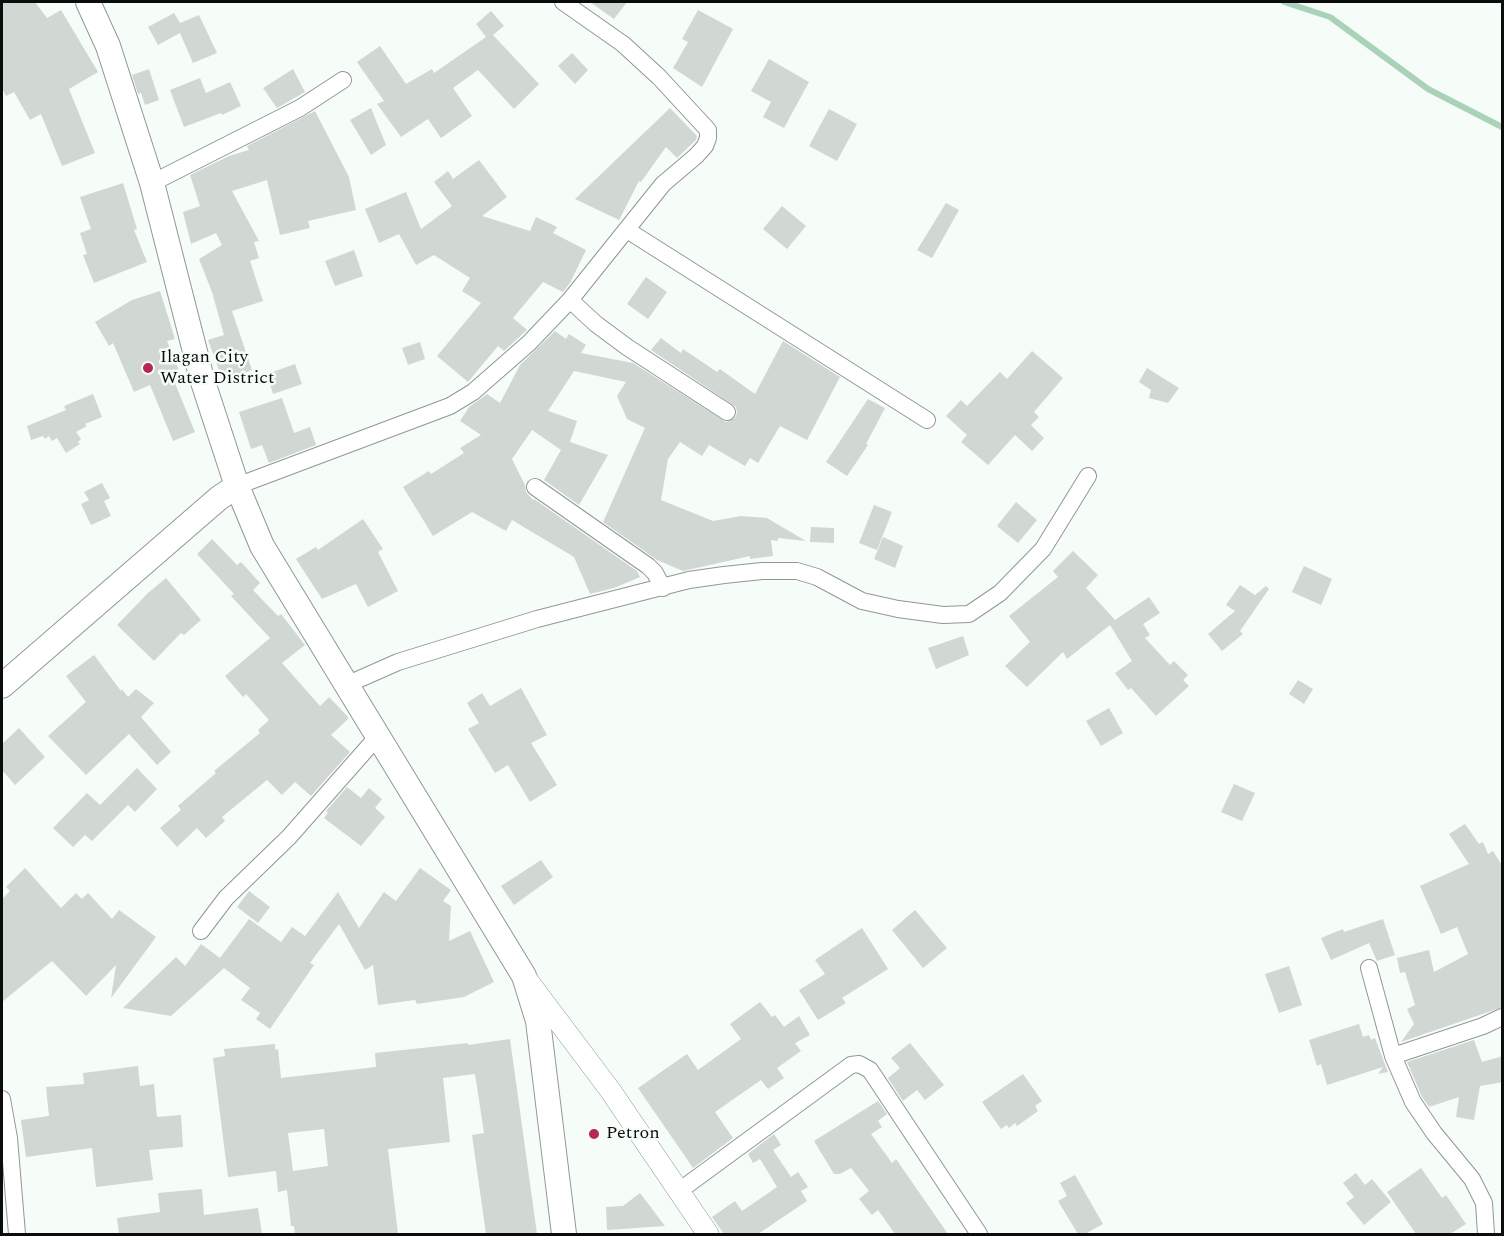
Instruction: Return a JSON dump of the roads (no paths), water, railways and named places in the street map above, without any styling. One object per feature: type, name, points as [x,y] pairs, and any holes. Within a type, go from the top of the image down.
[{"type":"main road","points":[[88,2],[108,46],[152,183],[202,379],[237,486],[262,546],[524,976],[538,1021],[564,1234]]},
{"type":"main road","points":[[2,686],[219,498],[237,486]]},
{"type":"street","points":[[237,486],[450,406],[473,392],[529,343],[570,300],[663,184],[705,146],[708,130],[658,77],[623,44],[563,2]]},
{"type":"street","points":[[152,183],[300,108],[343,80]]},
{"type":"street","points":[[627,230],[927,420]]},
{"type":"street","points":[[570,300],[596,324],[627,347],[727,412]]},
{"type":"street","points":[[346,685],[398,662],[537,619],[689,580],[724,575],[762,571],[797,571],[817,577],[862,601],[943,615],[969,614],[1000,593],[1043,549],[1088,476]]},
{"type":"street","points":[[535,487],[648,566],[655,573],[663,588]]},
{"type":"street","points":[[201,931],[226,898],[289,837],[378,736]]},
{"type":"street","points":[[1369,968],[1393,1056],[1413,1102],[1434,1133],[1472,1179],[1484,1203],[1486,1234]]},
{"type":"street","points":[[524,976],[610,1090],[708,1234]]},
{"type":"street","points":[[1393,1056],[1503,1017]]},
{"type":"street","points":[[679,1191],[851,1065],[859,1064],[870,1070],[979,1234]]},
{"type":"street","points":[[2,1099],[9,1138],[16,1234]]},
{"type":"waterway","points":[[1284,2],[1330,17],[1428,89],[1502,127]]},
{"type":"place","name":"Ilagan City Water District","points":[[148,368]]},
{"type":"place","name":"Petron","points":[[594,1134]]}]
